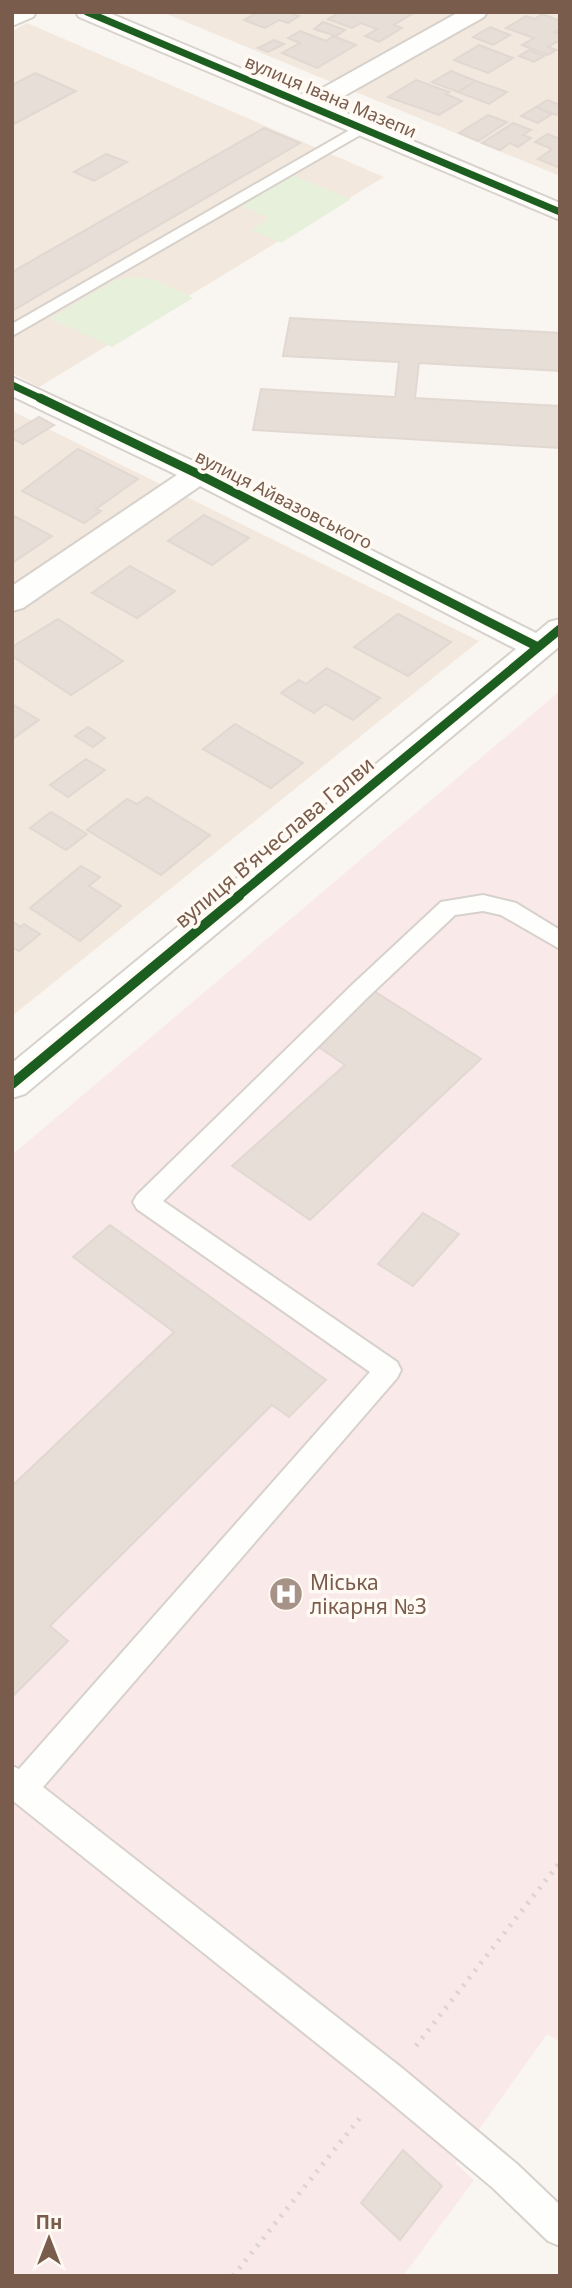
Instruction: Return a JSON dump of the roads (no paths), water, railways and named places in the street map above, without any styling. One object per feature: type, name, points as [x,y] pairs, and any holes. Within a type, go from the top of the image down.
[{"type":"street","points":[[12,19],[25,12]]},
{"type":"street","name":"вулиця Івана Мазепи","points":[[87,12],[560,212]]},
{"type":"street","points":[[310,105],[476,12]]},
{"type":"street","name":"вулиця Айвазовського","points":[[12,385],[549,638]]},
{"type":"street","points":[[12,601],[198,474]]},
{"type":"street","name":"вулиця Вʼячеслава Галви","points":[[12,1084],[549,638]]},
{"type":"lane","points":[[12,331],[362,128]]},
{"type":"lane","points":[[560,941],[508,909],[483,903],[449,908],[360,990],[146,1202],[388,1370],[17,1784],[390,2080],[505,2176],[560,2229]]},
{"type":"place","name":"Міська лікарня №3","points":[[286,1594]]}]
